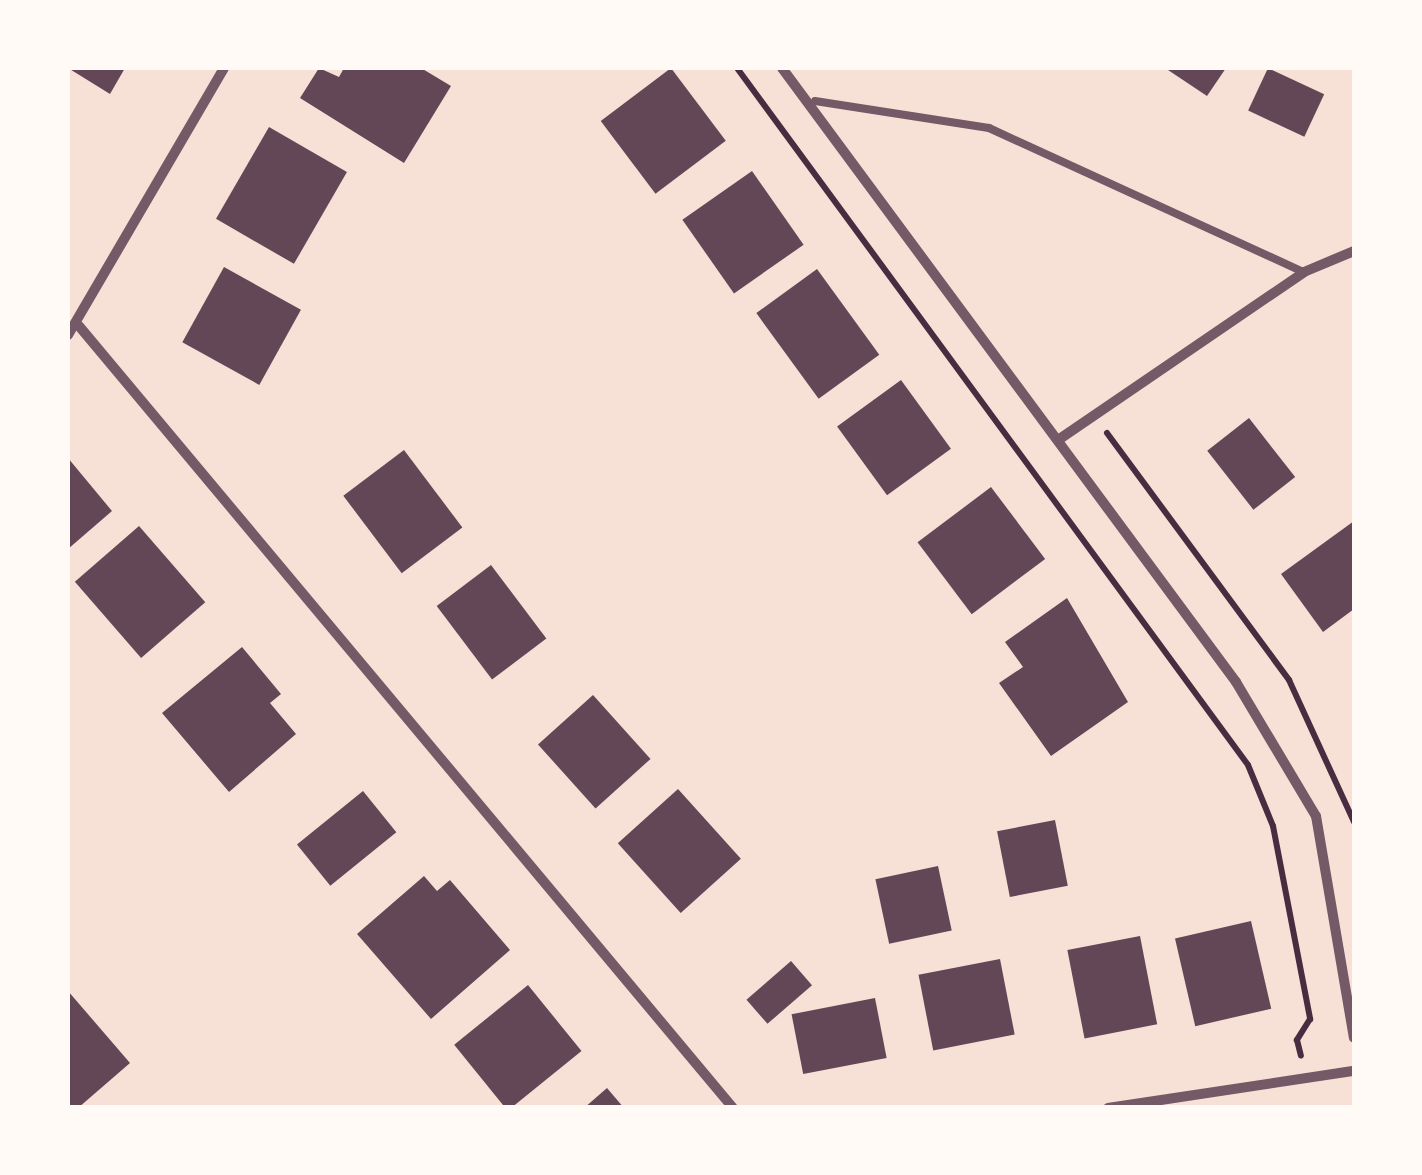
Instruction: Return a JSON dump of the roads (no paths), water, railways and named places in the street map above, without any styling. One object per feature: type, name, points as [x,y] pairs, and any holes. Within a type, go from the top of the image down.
[{"type":"street","points":[[68,335],[78,326],[224,68]]},
{"type":"street","points":[[782,68],[816,101],[1236,682],[1316,816],[1354,1038]]},
{"type":"street","points":[[1061,438],[1304,272],[1354,251]]},
{"type":"street","points":[[78,326],[734,1108]]},
{"type":"street","points":[[1108,1108],[1354,1071]]},
{"type":"lane","points":[[816,101],[989,128],[1304,272]]}]
